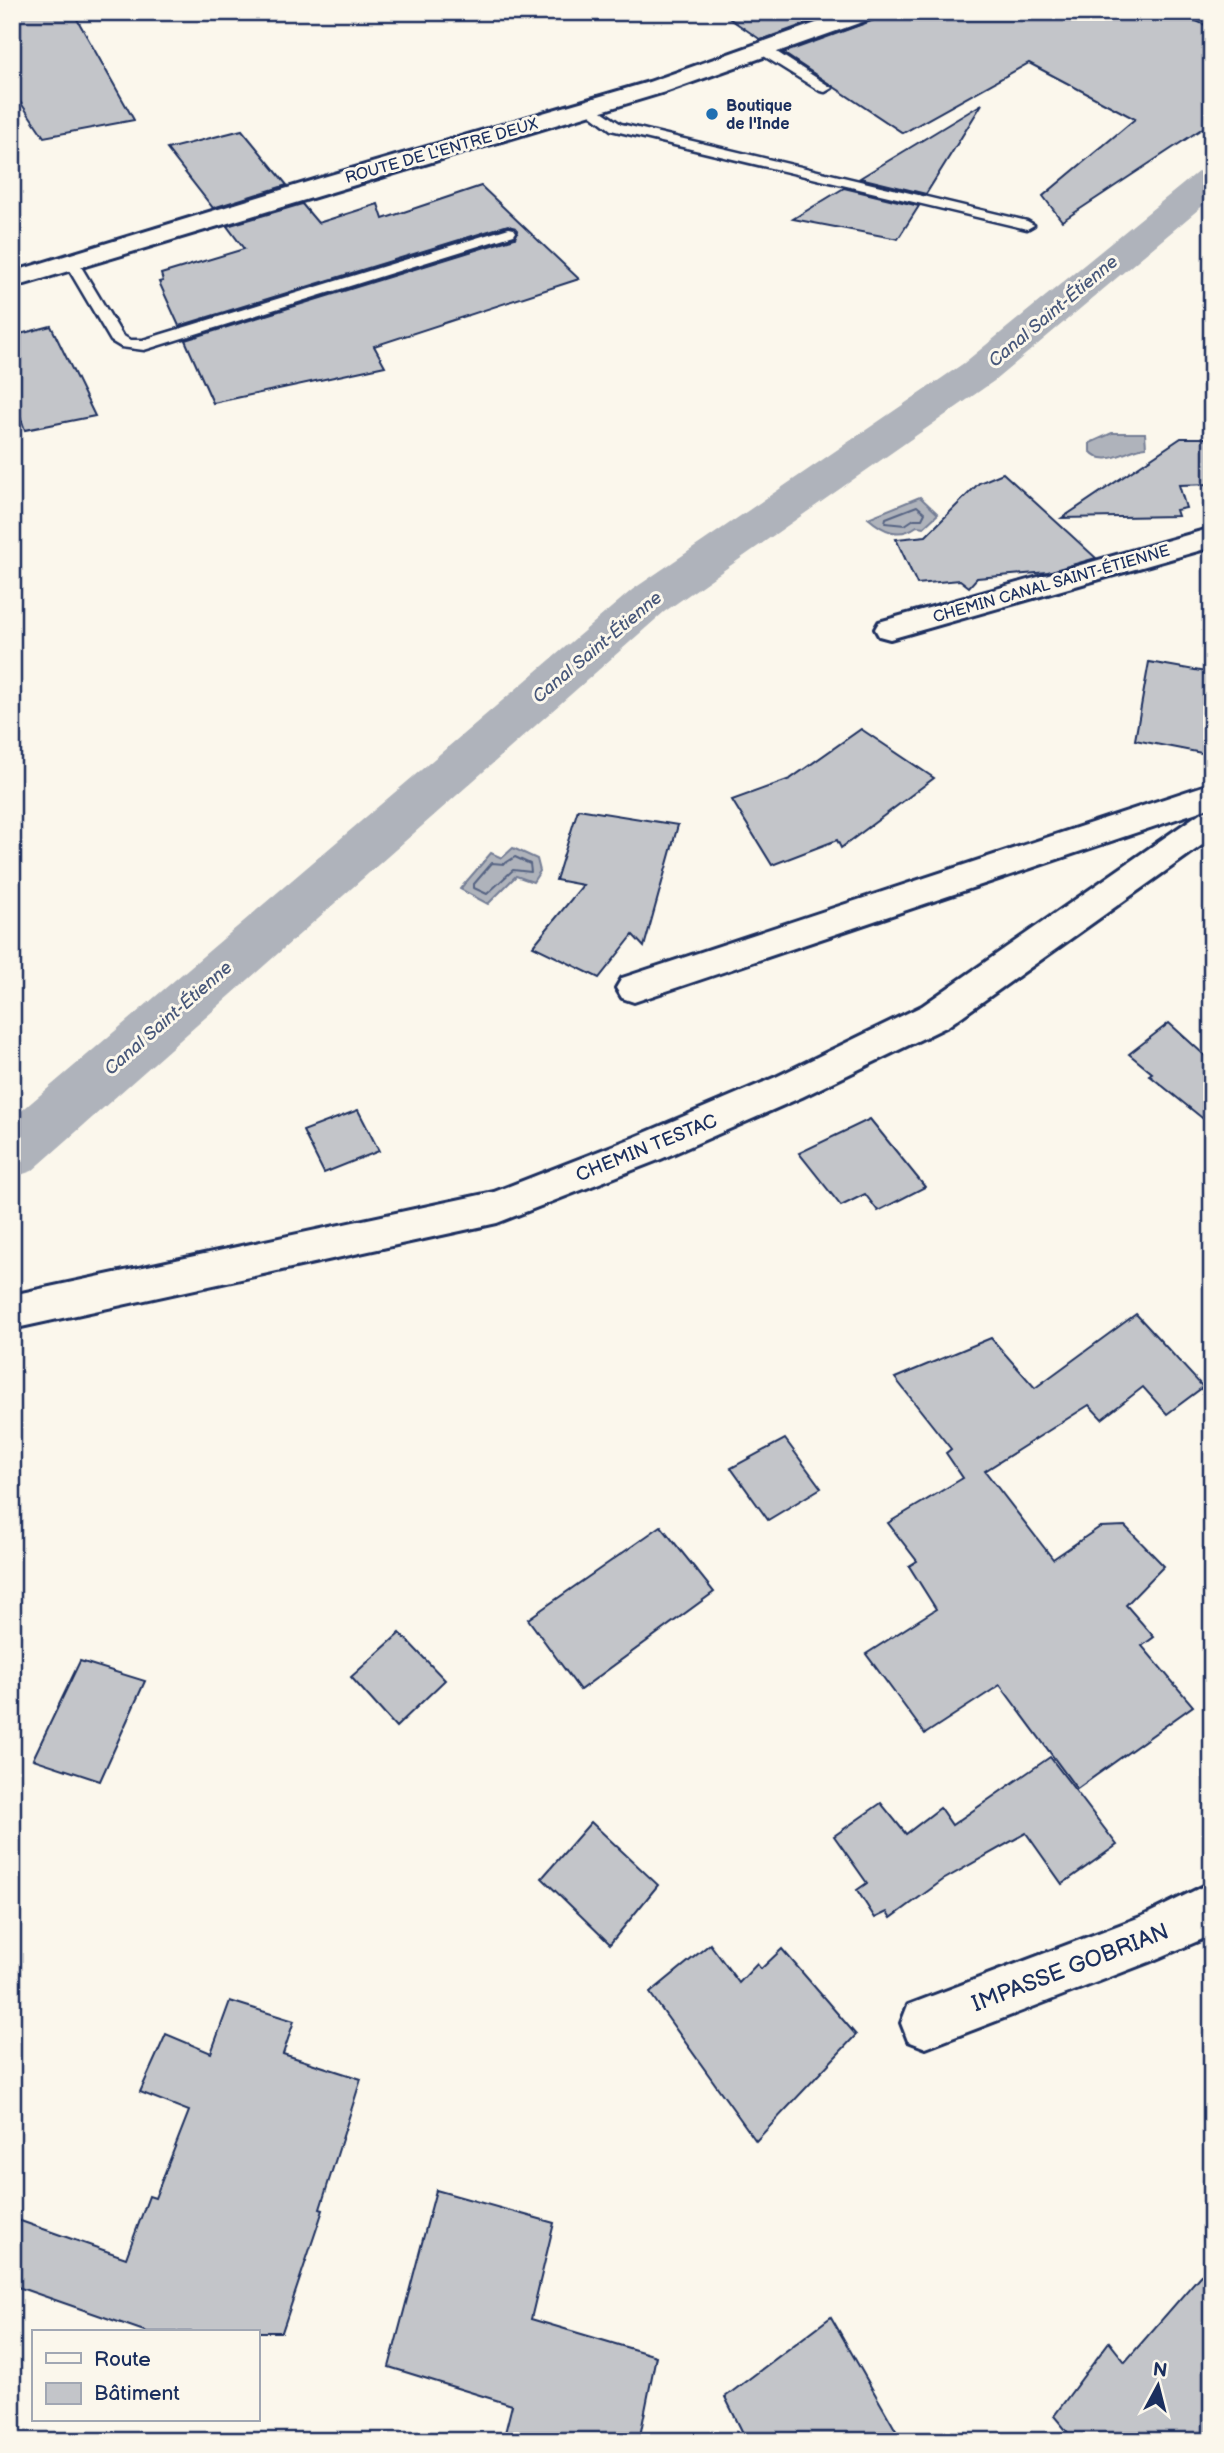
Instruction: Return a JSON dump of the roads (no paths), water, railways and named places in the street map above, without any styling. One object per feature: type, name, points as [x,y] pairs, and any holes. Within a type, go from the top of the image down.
[{"type":"street","name":"ROUTE DE L'ENTRE DEUX","points":[[12,280],[335,181],[590,107],[765,50],[868,12]]},
{"type":"street","name":"CHEMIN CANAL SAINT-ÉTIENNE","points":[[890,629],[1212,537]]},
{"type":"street","points":[[634,988],[1212,794]]},
{"type":"street","name":"CHEMIN TESTAC","points":[[12,1312],[496,1207],[648,1148],[789,1087],[935,1016],[1212,821]]},
{"type":"street","name":"IMPASSE GOBRIAN","points":[[926,2023],[1149,1938],[1197,1917],[1212,1906]]},
{"type":"lane","points":[[765,50],[825,88]]},
{"type":"lane","points":[[590,107],[616,127],[1027,225]]},
{"type":"lane","points":[[72,263],[116,338],[126,344],[144,345],[509,232]]},
{"type":"water","points":[[1112,433],[1145,433],[1146,447],[1109,458],[1096,456],[1090,451],[1090,443]]},
{"type":"water","points":[[920,497],[938,514],[924,527],[891,532],[868,518]]},
{"type":"water","points":[[513,848],[537,859],[540,871],[533,882],[516,876],[488,904],[460,889],[491,853],[502,858]]},
{"type":"waterway","name":"Canal Saint-Étienne","points":[[12,1154],[648,601],[979,372],[1212,179]]},
{"type":"place","name":"Boutique de l'Inde","points":[[712,114]]}]
